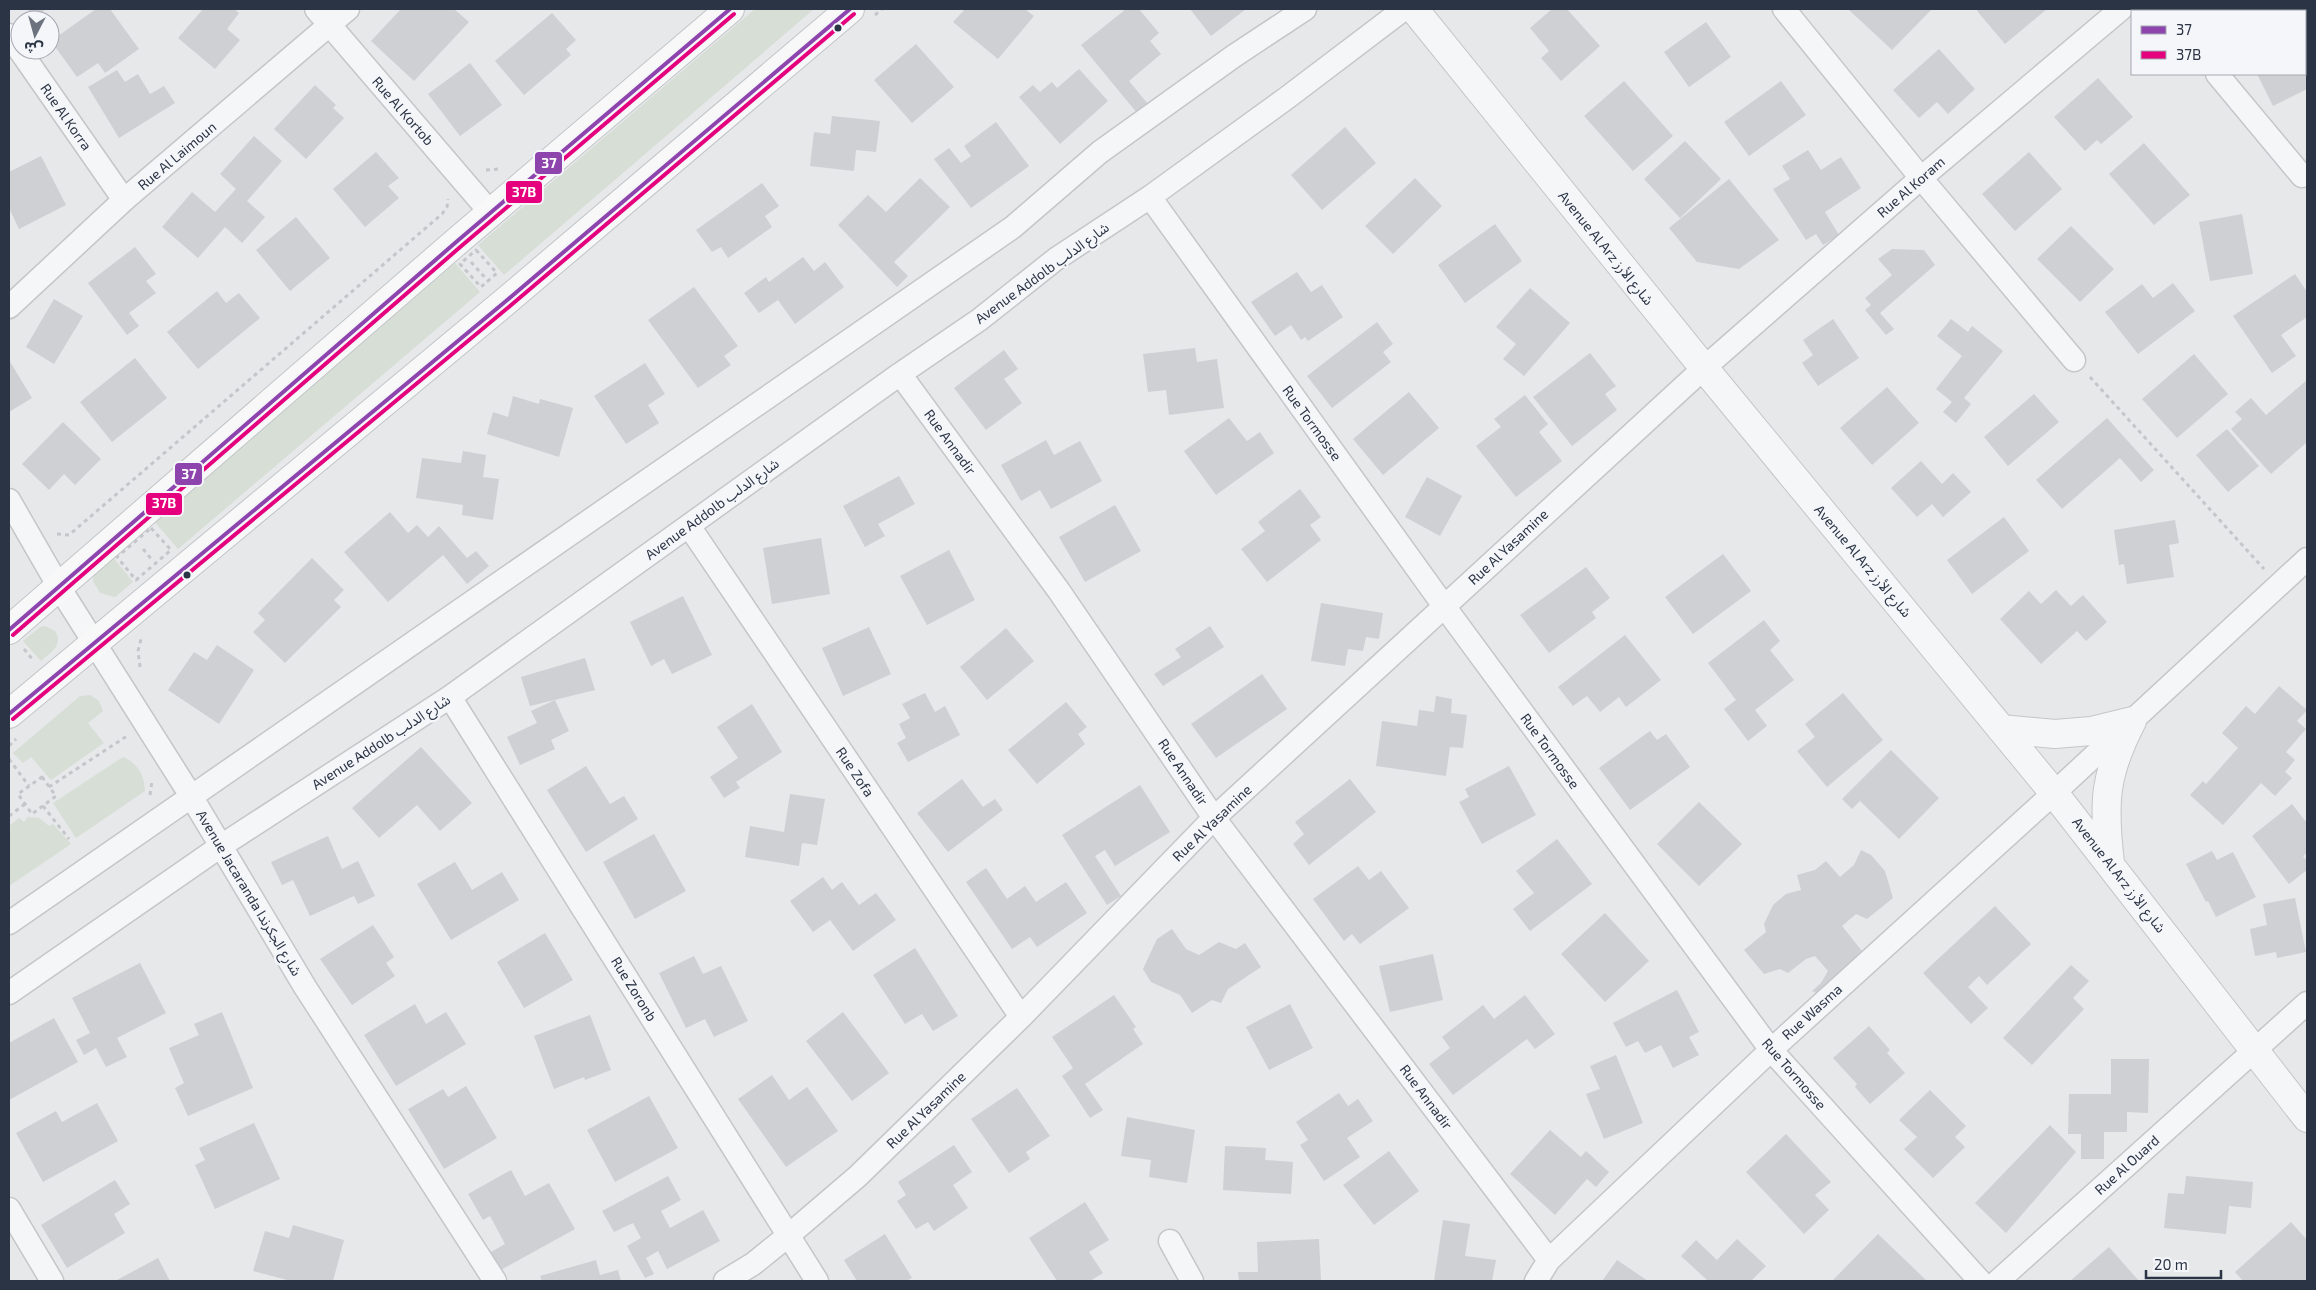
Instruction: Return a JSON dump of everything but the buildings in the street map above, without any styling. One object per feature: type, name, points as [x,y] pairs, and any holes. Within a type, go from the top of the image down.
[{"type":"main road","points":[[15,639],[59,587],[490,212],[730,9]]},
{"type":"main road","points":[[15,724],[95,643],[169,579],[506,301],[850,9]]},
{"type":"street","name":"Rue Al Laimoun","points":[[9,307],[322,17],[348,9]]},
{"type":"street","points":[[9,923],[1013,227],[1100,152],[1234,56],[1306,9]]},
{"type":"street","name":"Avenue Addolb شارع الدلب","points":[[9,993],[221,846],[450,697],[900,374],[979,320],[1056,259],[1150,197],[1288,97],[1404,9]]},
{"type":"street","name":"Avenue Al Arz شارع الأرز","points":[[1414,9],[1704,368],[2110,862],[2307,1118]]},
{"type":"street","points":[[1784,9],[1921,178],[2074,360]]},
{"type":"street","name":"Rue Al Koram","points":[[1704,368],[1921,178],[2122,9]]},
{"type":"street","name":"Rue Al Kortob","points":[[322,17],[490,212]]},
{"type":"street","name":"Rue Al Korra","points":[[9,35],[124,200]]},
{"type":"street","points":[[2218,75],[2302,176]]},
{"type":"street","name":"Rue Tormosse","points":[[1150,197],[1444,606],[1771,1050],[1980,1281]]},
{"type":"street","name":"Rue Al Yasamine","points":[[725,1281],[753,1264],[858,1176],[1022,1018],[1214,818],[1704,368]]},
{"type":"street","name":"Rue Annadir","points":[[900,374],[1059,591],[1214,818],[1549,1260]]},
{"type":"street","name":"Avenue Jacaranda شارع الجكرندا","points":[[9,500],[59,587],[191,796],[305,987],[495,1281]]},
{"type":"street","name":"Rue Zofa","points":[[689,526],[1022,1018]]},
{"type":"street","name":"Rue Wasma","points":[[1536,1281],[1549,1260],[1771,1050],[2054,793],[2307,559]]},
{"type":"street","name":"Rue Zoronb","points":[[450,697],[817,1281]]},
{"type":"street","points":[[2001,729],[2055,734],[2091,731],[2132,721]]},
{"type":"street","points":[[2110,862],[2106,828],[2108,783],[2113,762],[2132,721]]},
{"type":"street","name":"Rue Al Ouard","points":[[1998,1281],[2307,1003]]},
{"type":"street","points":[[9,1209],[52,1281]]},
{"type":"street","points":[[1170,1241],[1192,1281]]},
{"type":"path","points":[[54,532],[59,535],[69,535],[442,214],[448,202],[445,191],[478,166],[493,171],[498,170],[506,163]]},
{"type":"path","points":[[476,250],[497,273],[480,287],[460,264],[476,250]]},
{"type":"path","points":[[475,266],[483,275]]},
{"type":"path","points":[[2074,360],[2279,586]]},
{"type":"path","points":[[151,528],[171,550],[155,564],[136,580],[117,557],[151,528]]},
{"type":"path","points":[[140,546],[149,557]]},
{"type":"path","points":[[15,639],[36,663]]},
{"type":"path","points":[[9,746],[15,724]]},
{"type":"path","points":[[49,787],[129,735],[125,727]]},
{"type":"path","points":[[9,759],[28,786]]},
{"type":"path","points":[[42,777],[49,787],[56,796],[32,814],[18,794],[42,777]]},
{"type":"path","points":[[146,801],[153,787],[152,778]]},
{"type":"path","points":[[9,816],[25,804]]},
{"type":"path","points":[[44,806],[69,839]]},
{"type":"shaded area","points":[[755,9],[814,9],[504,275],[478,245]]},
{"type":"shaded area","points":[[455,263],[480,292],[178,549],[153,520]]},
{"type":"shaded area","points":[[112,556],[133,582],[115,597],[100,593],[93,581],[94,571]]},
{"type":"shaded area","points":[[45,626],[55,631],[58,640],[55,648],[41,661],[23,641],[40,627]]},
{"type":"shaded area","points":[[90,695],[99,701],[103,711],[88,723],[104,743],[51,780],[31,757],[23,763],[13,753],[80,696]]},
{"type":"shaded area","points":[[123,757],[133,763],[139,770],[142,775],[145,791],[76,838],[53,803]]},
{"type":"shaded area","points":[[28,817],[39,818],[49,826],[53,824],[71,844],[9,886],[9,826],[19,818],[24,822]]},
{"type":"transit line","name":"37","points":[[9,630],[455,243],[730,9]]},
{"type":"transit line","name":"37","points":[[9,714],[506,301],[850,9]]},
{"type":"transit line","name":"37B","points":[[13,635],[459,248],[734,14]]},
{"type":"transit line","name":"37B","points":[[13,719],[510,306],[854,14]]}]
